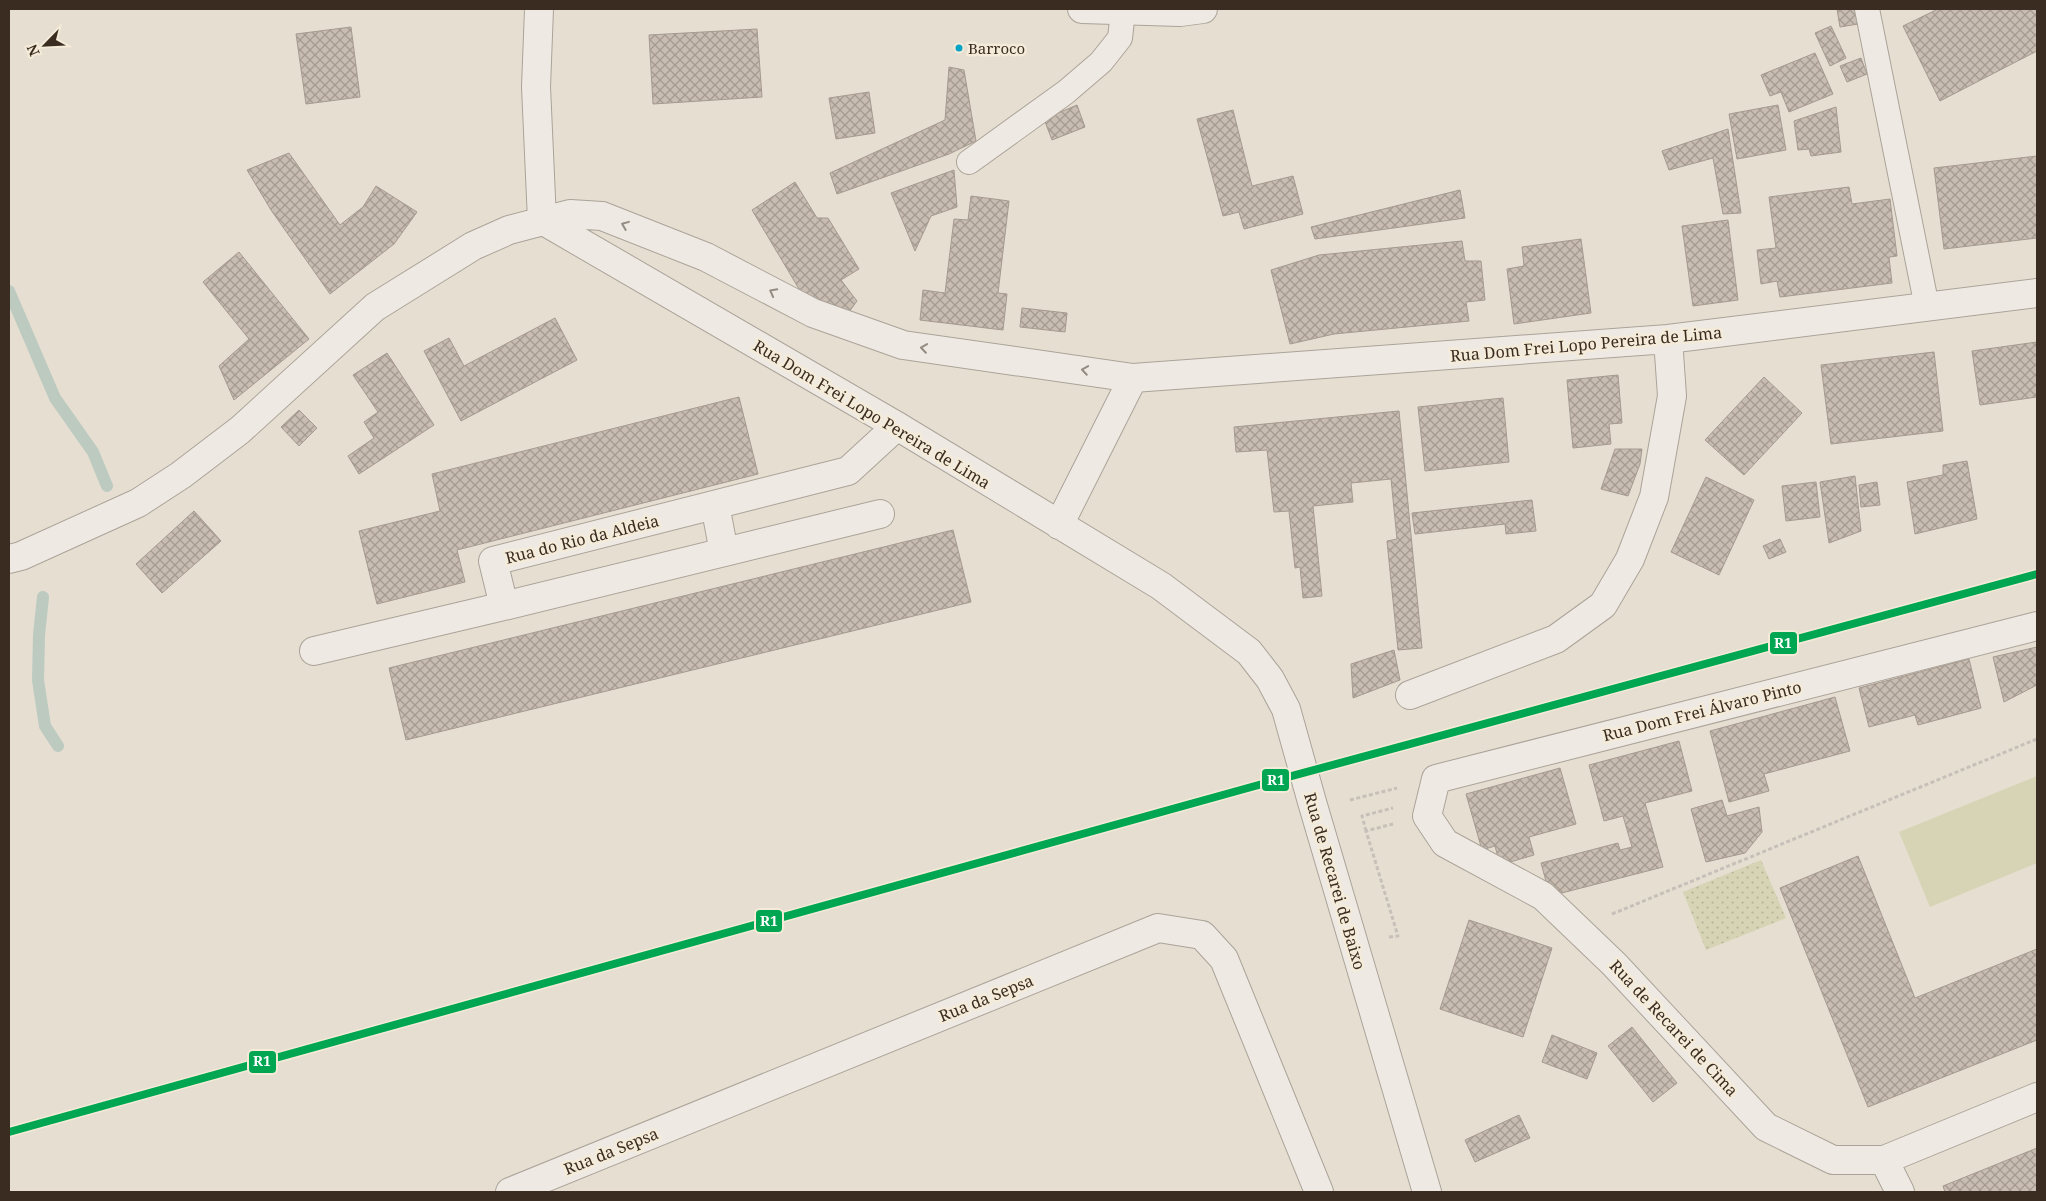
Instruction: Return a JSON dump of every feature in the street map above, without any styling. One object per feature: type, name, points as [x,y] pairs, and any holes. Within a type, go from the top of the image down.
[{"type":"street","points":[[539,9],[536,87],[542,220]]},
{"type":"street","points":[[1082,9],[1180,12],[1203,9]]},
{"type":"street","name":"Rua Dom Frei Lopo Pereira de Lima","points":[[9,560],[138,503],[181,475],[240,430],[376,307],[473,246],[509,230],[570,214],[602,216],[706,257],[813,313],[903,345],[1134,378],[1668,339],[2037,294]]},
{"type":"street","name":"Rua Dom Frei Lopo Pereira de Lima","points":[[542,220],[897,426],[1059,525]]},
{"type":"street","points":[[1410,695],[1556,639],[1603,605],[1630,559],[1654,497],[1672,396],[1668,339]]},
{"type":"street","points":[[1059,525],[1134,378]]},
{"type":"street","name":"Rua do Rio da Aldeia","points":[[504,606],[493,561],[848,471],[897,426]]},
{"type":"street","points":[[715,505],[724,552]]},
{"type":"street","points":[[314,651],[880,514]]},
{"type":"street","name":"Rua de Recarei de Baixo","points":[[1059,525],[1161,586],[1249,652],[1270,679],[1286,708],[1427,1192]]},
{"type":"street","name":"Rua Dom Frei Álvaro Pinto","points":[[1427,816],[1436,779],[2037,626]]},
{"type":"street","name":"Rua de Recarei de Cima","points":[[1427,816],[1445,843],[1543,896],[1614,964],[1766,1127],[1833,1160],[1884,1160]]},
{"type":"street","name":"Rua da Sepsa","points":[[510,1192],[1158,928],[1202,936],[1224,959],[1319,1192]]},
{"type":"street","points":[[1900,1192],[1884,1160],[2037,1097]]},
{"type":"lane","points":[[1867,9],[1927,307]]},
{"type":"lane","points":[[969,162],[1066,92],[1101,62],[1120,38],[1123,11]]},
{"type":"path","points":[[1577,928],[2037,739]]},
{"type":"path","points":[[1312,802],[1345,802],[1398,788]]},
{"type":"path","points":[[1382,938],[1398,936],[1362,816],[1395,808]]},
{"type":"path","points":[[1366,831],[1427,816]]},
{"type":"shaded area","points":[[2037,776],[2037,863],[1930,907],[1899,832]]},
{"type":"shaded area","points":[[1761,860],[1786,918],[1706,950],[1683,892]]},
{"type":"building","points":[[1837,9],[1855,9],[1858,24],[1840,27]]},
{"type":"building","points":[[1938,9],[2037,9],[2037,51],[1940,101],[1903,26]]},
{"type":"building","points":[[1831,26],[1846,58],[1830,66],[1815,33]]},
{"type":"building","points":[[351,27],[360,97],[306,104],[296,34]]},
{"type":"building","points":[[757,29],[762,97],[653,104],[649,35]]},
{"type":"building","points":[[1815,53],[1833,94],[1789,112],[1781,92],[1770,96],[1761,75]]},
{"type":"building","points":[[1861,58],[1867,74],[1847,82],[1840,66]]},
{"type":"building","points":[[949,67],[964,70],[976,141],[949,154],[837,194],[830,173],[945,120]]},
{"type":"building","points":[[869,92],[875,133],[836,139],[829,98]]},
{"type":"building","points":[[1077,105],[1085,127],[1052,140],[1044,119]]},
{"type":"building","points":[[1778,105],[1786,150],[1737,159],[1729,114]]},
{"type":"building","points":[[1836,107],[1841,152],[1811,156],[1809,149],[1798,150],[1794,121]]},
{"type":"building","points":[[1233,110],[1252,186],[1293,176],[1303,214],[1244,229],[1239,212],[1223,216],[1197,119]]},
{"type":"building","points":[[1728,129],[1741,213],[1723,214],[1713,158],[1669,170],[1662,151]]},
{"type":"building","points":[[289,153],[340,225],[363,207],[376,186],[417,212],[394,244],[330,294],[271,210],[247,170]]},
{"type":"building","points":[[2037,156],[2037,238],[1944,249],[1934,168]]},
{"type":"building","points":[[954,170],[957,207],[931,216],[915,251],[891,193]]},
{"type":"building","points":[[795,182],[817,218],[828,218],[859,269],[841,280],[857,301],[849,312],[805,299],[752,210]]},
{"type":"building","points":[[1849,187],[1852,204],[1890,199],[1897,256],[1889,257],[1892,283],[1780,297],[1777,281],[1761,284],[1757,250],[1776,248],[1769,197]]},
{"type":"building","points":[[1460,190],[1465,218],[1315,239],[1311,227]]},
{"type":"building","points":[[971,196],[1009,201],[998,293],[1007,294],[1003,330],[920,320],[923,290],[945,293],[954,219],[968,220]]},
{"type":"building","points":[[1728,220],[1738,300],[1693,306],[1682,226]]},
{"type":"building","points":[[1581,239],[1591,313],[1514,324],[1507,269],[1524,266],[1522,247]]},
{"type":"building","points":[[1462,241],[1465,261],[1481,261],[1485,300],[1466,302],[1469,321],[1334,334],[1290,344],[1271,270],[1319,255]]},
{"type":"building","points":[[239,252],[309,339],[234,400],[219,366],[249,339],[203,282]]},
{"type":"building","points":[[1022,308],[1067,313],[1065,332],[1020,327]]},
{"type":"building","points":[[555,318],[577,360],[461,421],[424,351],[449,338],[464,366]]},
{"type":"building","points":[[2037,342],[2037,397],[1980,405],[1972,351]]},
{"type":"building","points":[[1934,352],[1943,431],[1831,444],[1821,365]]},
{"type":"building","points":[[387,353],[434,425],[359,474],[348,456],[374,438],[364,422],[378,412],[353,375]]},
{"type":"building","points":[[1618,375],[1622,423],[1609,424],[1611,444],[1573,448],[1567,380]]},
{"type":"building","points":[[1764,377],[1802,413],[1744,475],[1705,440]]},
{"type":"building","points":[[739,397],[758,474],[457,550],[465,582],[377,604],[359,531],[440,511],[432,474]]},
{"type":"building","points":[[1503,398],[1509,462],[1425,471],[1418,407]]},
{"type":"building","points":[[299,410],[317,428],[299,446],[281,427]]},
{"type":"building","points":[[1399,411],[1422,648],[1398,650],[1387,541],[1397,539],[1391,479],[1351,483],[1353,502],[1313,506],[1322,596],[1303,598],[1300,567],[1295,568],[1289,511],[1274,512],[1267,450],[1236,452],[1234,427]]},
{"type":"building","points":[[1615,449],[1642,449],[1640,464],[1628,496],[1601,489]]},
{"type":"building","points":[[1967,461],[1977,519],[1915,534],[1907,482],[1943,475],[1943,465]]},
{"type":"building","points":[[1855,476],[1861,531],[1829,543],[1820,482]]},
{"type":"building","points":[[1706,477],[1754,500],[1719,575],[1671,552]]},
{"type":"building","points":[[1816,482],[1820,517],[1786,521],[1782,486]]},
{"type":"building","points":[[1877,482],[1880,505],[1861,507],[1859,485]]},
{"type":"building","points":[[1532,500],[1536,531],[1506,534],[1505,524],[1415,534],[1412,513]]},
{"type":"building","points":[[194,511],[221,541],[162,593],[136,564]]},
{"type":"building","points":[[953,530],[971,602],[406,740],[389,668]]},
{"type":"building","points":[[1780,539],[1786,552],[1769,559],[1763,546]]},
{"type":"building","points":[[2037,647],[2037,685],[2004,702],[1993,657]]},
{"type":"building","points":[[1394,650],[1400,680],[1353,698],[1351,664]]},
{"type":"building","points":[[1969,659],[1981,708],[1918,725],[1915,715],[1869,727],[1859,688]]},
{"type":"building","points":[[1835,697],[1850,751],[1764,774],[1769,791],[1729,802],[1710,731]]},
{"type":"building","points":[[1679,741],[1692,791],[1645,803],[1663,867],[1550,896],[1541,863],[1618,843],[1620,850],[1632,847],[1623,816],[1604,821],[1589,765]]},
{"type":"building","points":[[1560,768],[1576,824],[1529,837],[1534,855],[1500,865],[1495,846],[1482,850],[1466,794]]},
{"type":"building","points":[[1722,800],[1727,816],[1759,807],[1762,832],[1745,853],[1706,862],[1691,809]]},
{"type":"building","points":[[1858,856],[1915,998],[2037,949],[2037,1040],[1868,1107],[1780,888]]},
{"type":"building","points":[[1469,920],[1552,948],[1523,1037],[1440,1009]]},
{"type":"building","points":[[1632,1027],[1677,1083],[1653,1102],[1608,1046]]},
{"type":"building","points":[[1552,1035],[1597,1053],[1587,1079],[1542,1062]]},
{"type":"building","points":[[1519,1115],[1530,1138],[1475,1162],[1465,1140]]},
{"type":"building","points":[[2037,1148],[2037,1192],[1945,1192],[1943,1186]]},
{"type":"waterway","points":[[9,291],[55,398],[93,452],[107,486]]},
{"type":"waterway","points":[[43,597],[39,635],[38,680],[45,726],[58,746]]},
{"type":"transit line","name":"R1","points":[[9,1132],[1255,786],[2037,574]]},
{"type":"place","name":"Barroco","points":[[959,48]]}]
